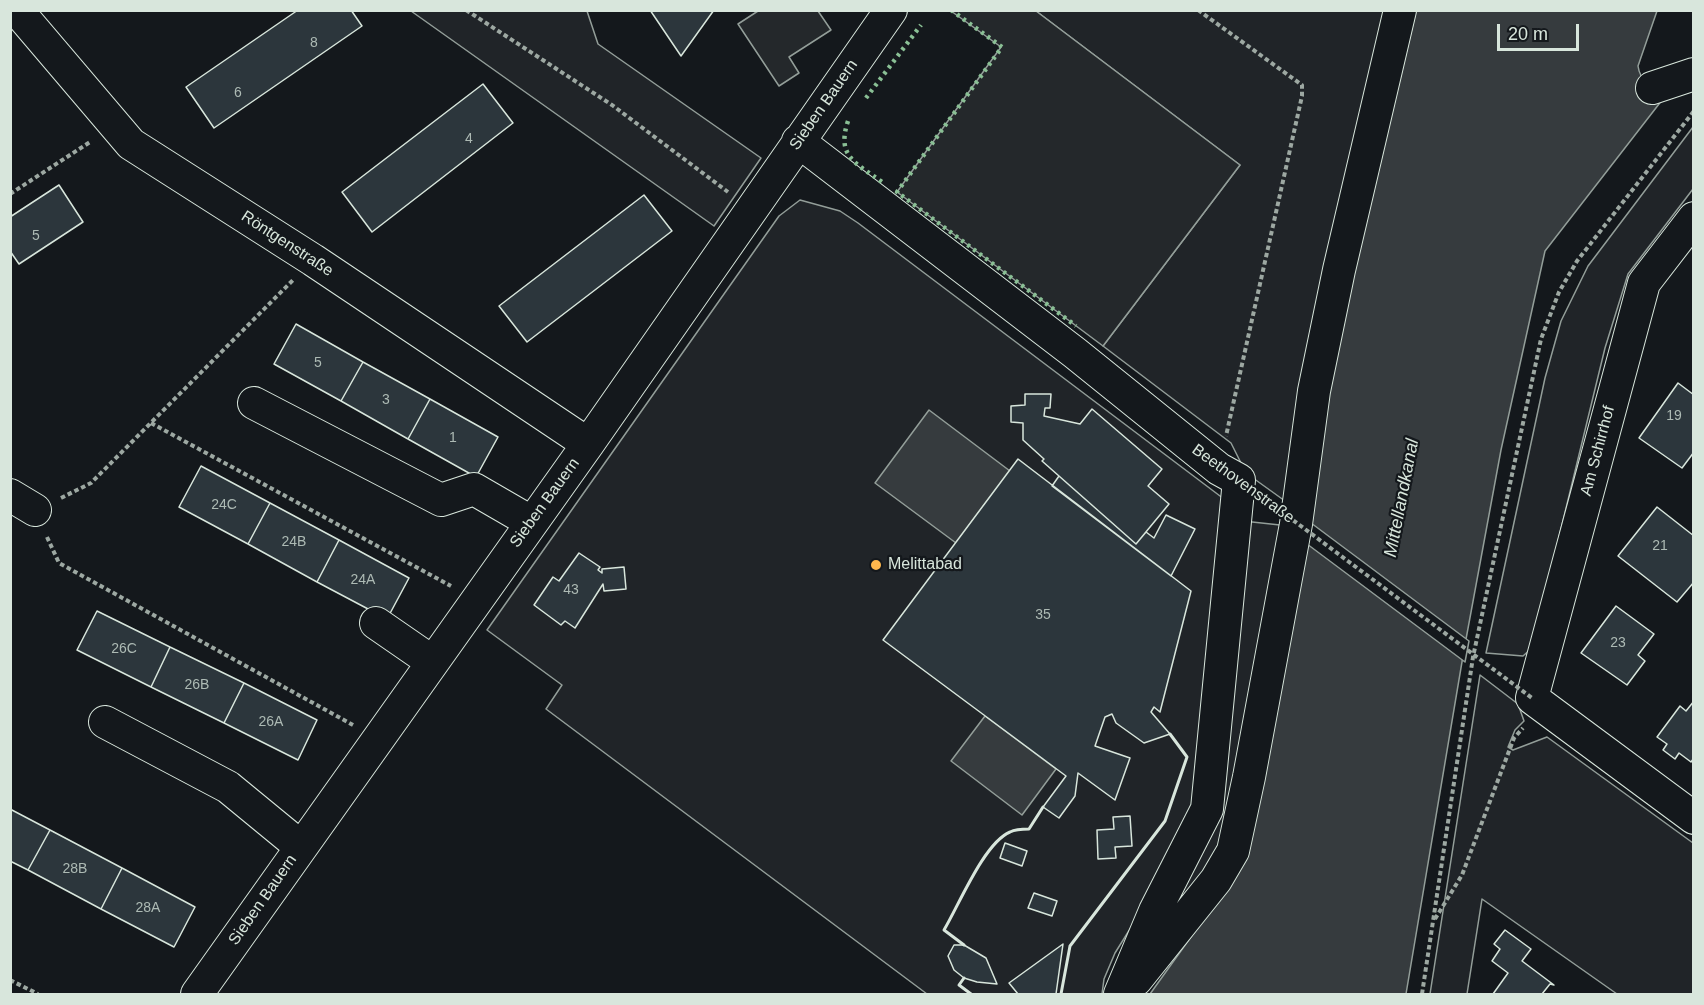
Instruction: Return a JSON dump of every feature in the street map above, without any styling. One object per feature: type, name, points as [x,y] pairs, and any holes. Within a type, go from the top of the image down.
[{"type":"street","name":"Röntgenstraße","points":[[17,10],[131,144],[313,260],[588,444]]},
{"type":"street","name":"Sieben Bauern","points":[[196,994],[431,661],[588,444],[891,10]]},
{"type":"street","points":[[1122,994],[1192,912],[1223,870],[1233,851],[1296,524],[1314,391],[1339,270],[1400,10]]},
{"type":"street","points":[[1652,88],[1694,74]]},
{"type":"street","name":"Beethovenstraße","points":[[798,141],[1075,353],[1229,475]]},
{"type":"street","name":"Am Schirrhof","points":[[1539,703],[1644,283],[1694,218]]},
{"type":"street","points":[[254,403],[441,500],[474,489],[531,522]]},
{"type":"street","points":[[1122,994],[1155,911],[1207,809],[1229,475]]},
{"type":"street","points":[[376,623],[431,661]]},
{"type":"street","points":[[1539,703],[1694,818]]},
{"type":"street","points":[[105,722],[228,787],[301,847]]},
{"type":"path","points":[[466,10],[612,105],[751,209]]},
{"type":"path","points":[[1198,10],[1302,85],[1302,96],[1229,475]]},
{"type":"path","points":[[1422,994],[1473,657],[1544,331],[1559,292],[1577,261],[1694,111]]},
{"type":"path","points":[[10,194],[115,125]]},
{"type":"path","points":[[313,260],[91,483],[23,503],[58,563],[377,739]]},
{"type":"path","points":[[151,423],[476,600]]},
{"type":"path","name":"Beethovenstraße","points":[[1229,475],[1539,703]]},
{"type":"path","points":[[1433,921],[1462,875],[1514,738],[1539,703]]},
{"type":"path","points":[[10,980],[38,994]]},
{"type":"shaded area","points":[[411,11],[587,11],[598,44],[761,158],[714,226]]},
{"type":"shaded area","points":[[758,11],[818,11],[831,30],[789,57],[799,73],[779,86],[738,24]]},
{"type":"shaded area","points":[[951,11],[1036,11],[1240,165],[1103,346],[897,192],[1001,47]]},
{"type":"shaded area","points":[[1036,11],[1393,11],[1292,506],[1246,473],[1231,443],[1103,346],[1240,165]]},
{"type":"shaded area","points":[[1693,127],[1693,189],[1628,274],[1605,348],[1532,648],[1523,656],[1486,653],[1545,378],[1561,321],[1588,266]]},
{"type":"shaded area","name":"Melittabad","points":[[800,200],[840,211],[858,223],[1224,499],[1201,787],[1145,905],[1115,953],[1104,979],[1102,994],[927,994],[546,709],[562,685],[487,630],[779,216]]},
{"type":"shaded area","points":[[1243,521],[1280,525],[1227,848],[1167,921],[1211,823]]},
{"type":"shaded area","points":[[1480,675],[1518,704],[1524,721],[1515,730],[1508,747],[1513,750],[1547,737],[1693,843],[1693,994],[1617,994],[1482,899],[1467,994],[1430,994]]},
{"type":"water","name":"Mittellandkanal","points":[[1416,11],[1657,11],[1638,66],[1644,81],[1666,95],[1545,251],[1501,450],[1464,650],[1406,994],[1150,994],[1244,863],[1329,394],[1354,274]]},
{"type":"water","points":[[929,410],[1010,471],[956,543],[875,483]]},
{"type":"water","points":[[985,716],[1056,769],[1022,815],[951,761]]},
{"type":"pier","points":[[1303,517],[1469,641],[1465,662],[1299,538]]},
{"type":"building","points":[[298,10],[351,10],[362,26],[214,128],[186,87]]},
{"type":"building","points":[[650,10],[714,10],[681,56]]},
{"type":"building","points":[[483,84],[513,123],[372,232],[342,192]]},
{"type":"building","points":[[59,185],[83,222],[19,264],[10,251],[10,217]]},
{"type":"building","points":[[644,195],[672,231],[527,342],[499,306]]},
{"type":"building","points":[[296,324],[363,362],[341,401],[274,364]]},
{"type":"building","points":[[363,362],[430,399],[408,439],[341,401]]},
{"type":"building","points":[[1678,383],[1694,395],[1694,452],[1682,468],[1639,438]]},
{"type":"building","points":[[1025,394],[1051,394],[1050,408],[1045,408],[1044,416],[1080,424],[1092,409],[1162,469],[1148,486],[1169,504],[1136,544],[1042,461],[1044,459],[1023,440],[1023,423],[1011,422],[1011,406],[1025,405]]},
{"type":"building","points":[[430,399],[498,437],[476,477],[408,439]]},
{"type":"building","points":[[1018,459],[1191,591],[1160,712],[1154,707],[1151,712],[1170,734],[1144,743],[1116,723],[1112,714],[1105,717],[1095,746],[1130,758],[1115,800],[1078,773],[1075,796],[1059,818],[1043,807],[1066,776],[883,640]]},
{"type":"building","points":[[201,466],[270,503],[248,544],[179,507]]},
{"type":"building","points":[[1059,476],[1136,544],[1146,532],[1154,538],[1166,515],[1195,529],[1171,576],[1052,486]]},
{"type":"building","points":[[270,503],[339,540],[317,582],[248,544]]},
{"type":"building","points":[[1657,507],[1694,536],[1694,582],[1677,602],[1618,556]]},
{"type":"building","points":[[339,540],[409,578],[387,619],[317,582]]},
{"type":"building","points":[[579,553],[600,567],[598,570],[602,573],[602,569],[624,567],[626,589],[604,591],[603,584],[575,628],[565,621],[561,625],[534,605],[553,577],[559,581]]},
{"type":"building","points":[[1616,606],[1654,634],[1638,655],[1645,661],[1627,685],[1581,653]]},
{"type":"building","points":[[97,611],[170,647],[151,687],[77,650]]},
{"type":"building","points":[[170,647],[244,683],[224,723],[151,687]]},
{"type":"building","points":[[244,683],[317,720],[298,760],[224,723]]},
{"type":"building","points":[[1694,701],[1694,758],[1691,762],[1679,753],[1675,759],[1663,750],[1667,744],[1657,737],[1680,706],[1686,711]]},
{"type":"building","points":[[10,809],[50,830],[28,870],[10,861]]},
{"type":"building","points":[[1130,816],[1132,846],[1115,847],[1116,858],[1098,859],[1097,830],[1114,829],[1113,817]]},
{"type":"building","points":[[50,830],[122,868],[101,909],[28,870]]},
{"type":"building","points":[[1005,843],[1027,851],[1022,866],[1000,858]]},
{"type":"building","points":[[122,868],[195,907],[174,947],[101,909]]},
{"type":"building","points":[[1034,893],[1057,901],[1052,916],[1028,908]]},
{"type":"building","points":[[1505,930],[1531,949],[1522,961],[1554,985],[1550,984],[1542,994],[1493,994],[1508,973],[1492,961],[1500,949],[1494,944]]},
{"type":"building","points":[[1063,944],[1056,994],[1018,994],[1009,983]]},
{"type":"building","points":[[954,945],[964,945],[986,958],[997,984],[964,978],[954,970],[948,956]]},
{"type":"hedge","points":[[951,10],[1002,47],[897,192],[1076,326]]},
{"type":"hedge","points":[[866,98],[921,25]]},
{"type":"hedge","points":[[848,121],[845,133],[847,151],[857,164],[882,182]]},
{"type":"wall","points":[[1061,994],[1070,946],[1165,821],[1187,757],[1170,734]]},
{"type":"wall","points":[[964,945],[944,930],[973,876],[1000,838],[1015,830],[1029,829],[1043,807]]},
{"type":"wall","points":[[964,978],[959,985],[971,994]]},
{"type":"place","name":"Melittabad","points":[[876,565]]}]
